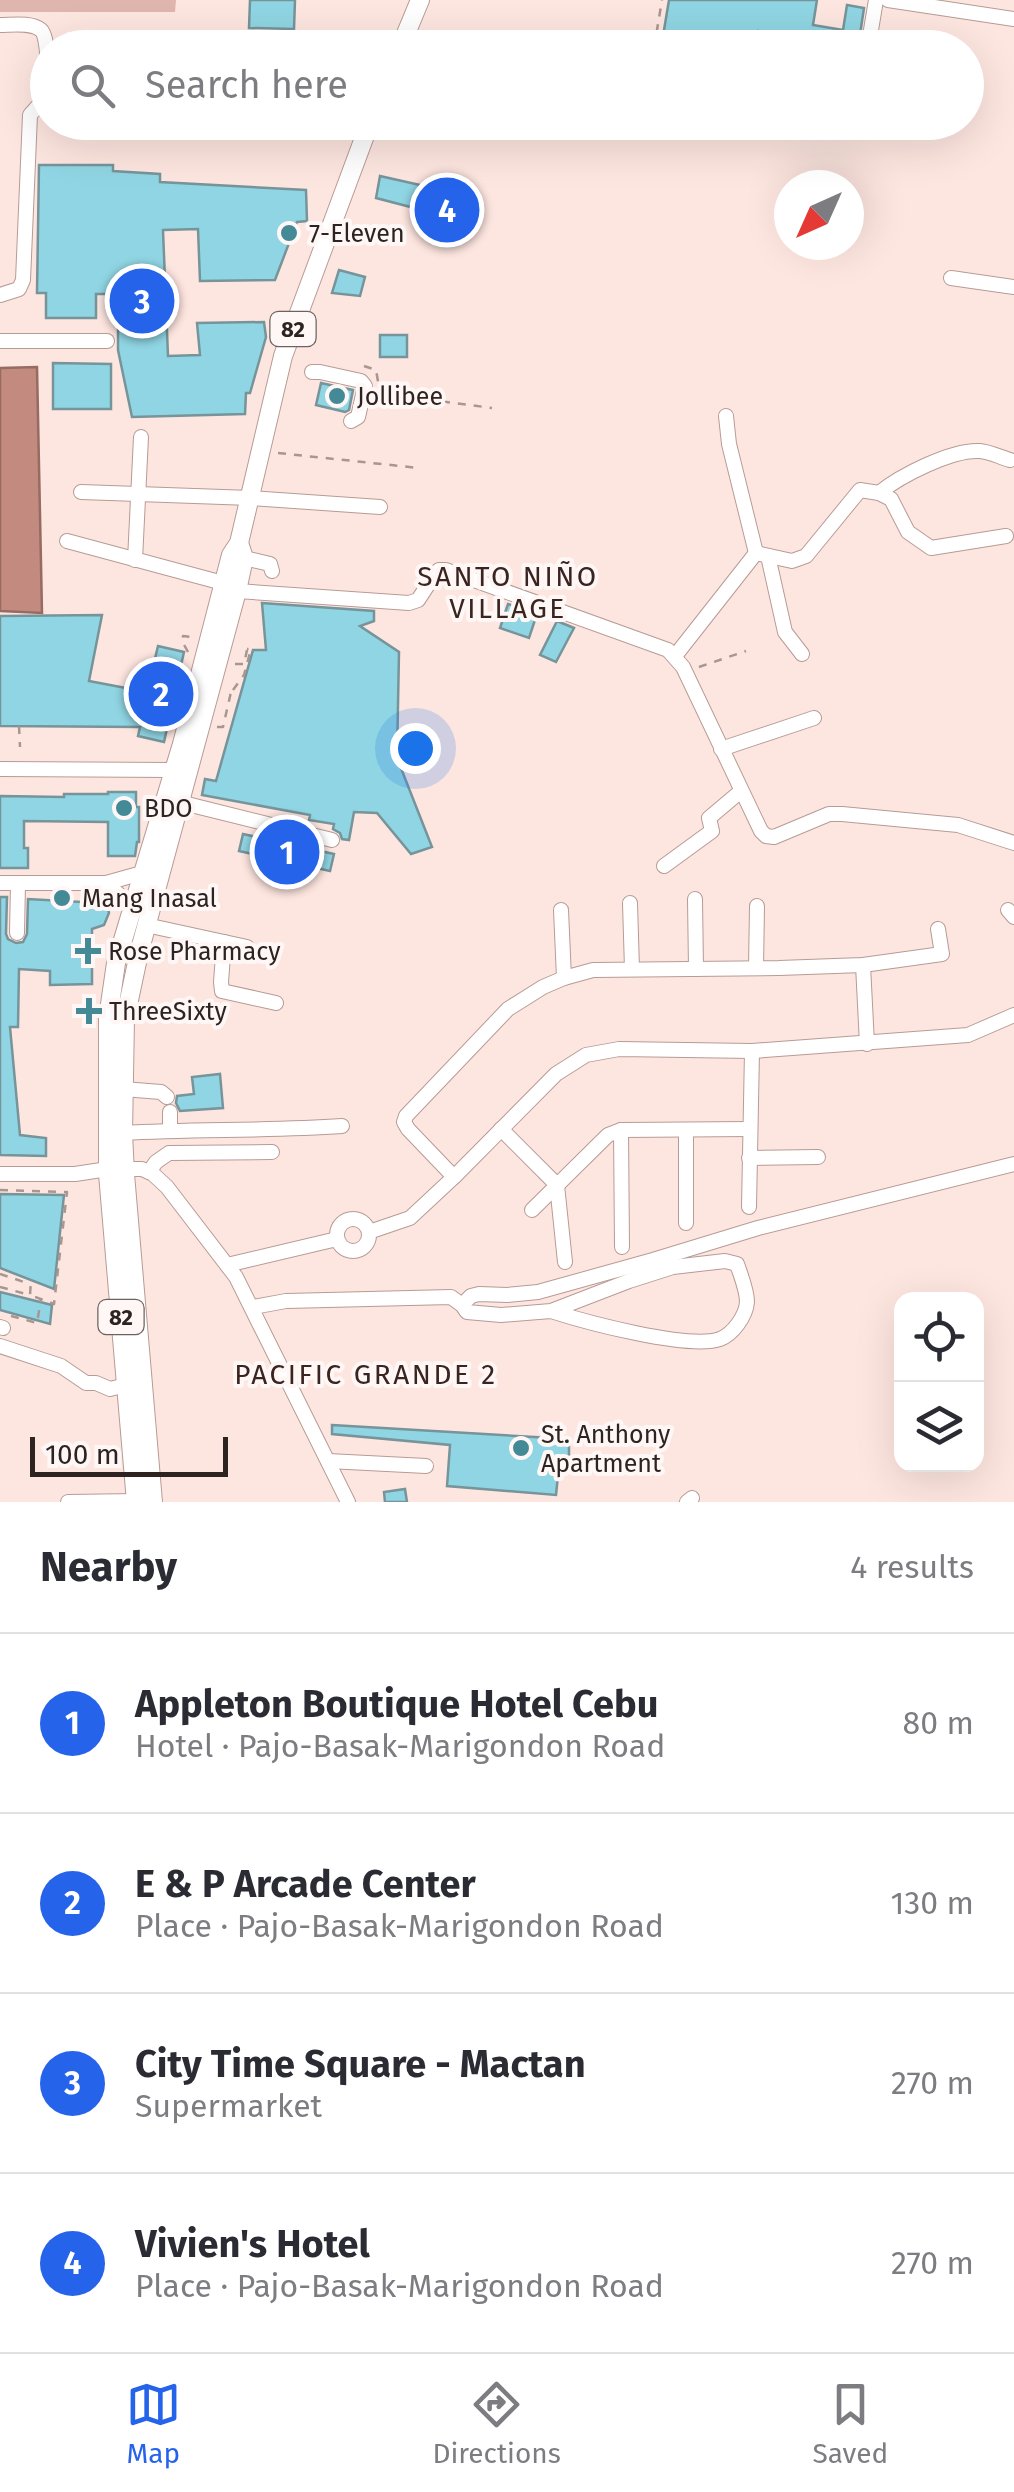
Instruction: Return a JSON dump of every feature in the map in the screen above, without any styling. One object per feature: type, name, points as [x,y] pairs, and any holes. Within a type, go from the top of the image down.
[{"type":"main road","points":[[408,30],[420,0]]},
{"type":"main road","name":"82","points":[[116,1133],[124,1088],[125,1019],[230,587],[231,555],[241,551],[283,356],[363,140]]},
{"type":"main road","name":"82","points":[[142,1502],[126,1385],[108,1018],[116,963],[230,587]]},
{"type":"main road","name":"82","points":[[117,1169],[142,1502]]},
{"type":"street","points":[[871,30],[876,0]]},
{"type":"street","points":[[888,0],[1014,18]]},
{"type":"street","points":[[0,25],[28,25],[41,30]]},
{"type":"street","points":[[0,296],[18,289],[23,280],[30,115]]},
{"type":"street","points":[[951,278],[1014,288]]},
{"type":"street","points":[[0,342],[107,341]]},
{"type":"street","points":[[312,372],[361,381],[365,386],[358,417],[350,421]]},
{"type":"street","points":[[726,416],[729,444],[785,632],[802,654]]},
{"type":"street","points":[[135,560],[141,437]]},
{"type":"street","points":[[879,493],[907,474],[970,452],[982,451],[1010,460]]},
{"type":"street","points":[[762,555],[792,561],[806,556],[860,490],[891,499],[908,532],[931,548],[1006,536]]},
{"type":"street","points":[[80,492],[380,507]]},
{"type":"street","points":[[67,541],[230,587],[409,603],[418,600],[439,570],[446,570],[668,650],[679,661],[760,831],[766,836],[774,837],[828,814],[842,814],[929,821],[1014,842]]},
{"type":"street","points":[[241,551],[270,564],[272,571]]},
{"type":"street","points":[[679,661],[762,555]]},
{"type":"street","points":[[721,749],[814,718]]},
{"type":"street","points":[[0,770],[173,770]]},
{"type":"street","points":[[664,866],[712,831],[709,818],[741,791]]},
{"type":"street","points":[[179,802],[332,840]]},
{"type":"street","points":[[0,882],[106,883],[142,874]]},
{"type":"street","points":[[18,883],[18,933]]},
{"type":"street","points":[[106,883],[132,907]]},
{"type":"street","points":[[694,899],[696,969]]},
{"type":"street","points":[[630,903],[632,970]]},
{"type":"street","points":[[756,906],[756,968]]},
{"type":"street","points":[[562,910],[564,978]]},
{"type":"street","points":[[146,924],[247,947]]},
{"type":"street","points":[[454,1177],[408,1129],[406,1116],[508,1009],[544,987],[594,970],[863,965],[942,954],[938,929]]},
{"type":"street","points":[[224,942],[222,991],[276,1003]]},
{"type":"street","points":[[863,965],[867,1044]]},
{"type":"street","points":[[369,1232],[410,1218],[556,1074],[586,1056],[619,1049],[752,1051],[968,1035],[1014,1015]]},
{"type":"street","points":[[749,1206],[752,1051]]},
{"type":"street","points":[[124,1088],[161,1092],[169,1104],[170,1130]]},
{"type":"street","points":[[116,1133],[342,1126]]},
{"type":"street","points":[[501,1129],[557,1185],[565,1262]]},
{"type":"street","points":[[532,1210],[608,1135],[620,1130],[750,1129]]},
{"type":"street","points":[[620,1130],[622,1247]]},
{"type":"street","points":[[686,1130],[686,1223]]},
{"type":"street","points":[[149,1172],[169,1154],[272,1152]]},
{"type":"street","points":[[749,1158],[818,1157]]},
{"type":"street","points":[[462,1305],[471,1296],[538,1292],[758,1228],[1014,1164]]},
{"type":"street","points":[[0,1174],[142,1170],[167,1187],[232,1271],[253,1307],[348,1502]]},
{"type":"street","points":[[347,1220],[363,1222],[369,1232],[368,1242],[357,1251],[347,1250],[337,1239],[339,1228],[347,1220]]},
{"type":"street","points":[[232,1271],[292,1249],[337,1239]]},
{"type":"street","points":[[253,1307],[286,1301],[451,1297],[466,1312],[475,1314],[551,1311],[673,1267],[725,1261],[738,1264],[747,1299],[742,1318],[733,1330],[712,1341],[672,1340],[551,1311]]},
{"type":"street","points":[[0,1346],[61,1366],[86,1383],[110,1389],[126,1385]]},
{"type":"street","points":[[328,1461],[426,1466]]},
{"type":"street","points":[[68,1502],[142,1502]]},
{"type":"path","points":[[657,30],[662,0]]},
{"type":"path","points":[[352,365],[376,370],[379,387],[387,394],[492,408]]},
{"type":"path","points":[[261,451],[419,468]]},
{"type":"path","points":[[183,636],[189,654]]},
{"type":"path","points":[[232,692],[244,675],[251,649],[247,648],[244,664],[236,664]]},
{"type":"path","points":[[679,661],[692,669],[746,651]]},
{"type":"path","points":[[18,726],[20,747]]},
{"type":"path","points":[[0,1190],[67,1192],[54,1304],[0,1287]]},
{"type":"path","points":[[0,1274],[31,1282],[30,1295]]},
{"type":"path","points":[[1,1323],[37,1323],[41,1299]]},
{"type":"shaded area","points":[[0,0],[176,0],[175,12],[0,12]]},
{"type":"shaded area","points":[[37,367],[42,613],[0,611],[0,368]]},
{"type":"building","points":[[250,0],[295,0],[294,29],[249,28]]},
{"type":"building","points":[[669,0],[817,0],[813,25],[843,30],[664,30]]},
{"type":"building","points":[[847,5],[864,8],[861,30],[843,30]]},
{"type":"building","points":[[39,165],[113,165],[113,171],[160,174],[160,182],[306,190],[307,221],[297,222],[275,280],[200,281],[198,229],[163,230],[168,356],[200,355],[197,323],[264,322],[266,337],[250,393],[246,393],[245,414],[132,417],[118,350],[118,294],[96,294],[96,318],[46,318],[46,293],[37,293]]},
{"type":"building","points":[[380,176],[469,196],[472,223],[376,198]]},
{"type":"building","points":[[339,270],[365,277],[360,296],[332,293]]},
{"type":"building","points":[[380,335],[407,335],[407,357],[380,357]]},
{"type":"building","points":[[53,363],[111,364],[111,409],[53,409]]},
{"type":"building","name":"Jollibee","points":[[321,383],[353,390],[349,410],[316,405]]},
{"type":"building","points":[[262,603],[374,611],[374,621],[360,626],[399,652],[397,758],[432,847],[411,854],[377,813],[354,812],[349,840],[342,839],[333,829],[334,824],[309,820],[310,815],[202,795],[205,779],[216,781],[253,650],[266,650]]},
{"type":"building","points":[[508,604],[537,614],[529,638],[500,628]]},
{"type":"building","points":[[102,615],[89,681],[147,692],[158,646],[184,652],[164,742],[138,736],[140,727],[0,726],[0,616]]},
{"type":"building","points":[[557,621],[574,628],[556,662],[540,655]]},
{"type":"building","points":[[136,792],[139,842],[135,856],[108,856],[108,822],[24,821],[28,868],[0,868],[0,796],[64,797]]},
{"type":"building","points":[[243,834],[334,854],[330,871],[239,851]]},
{"type":"building","points":[[0,897],[7,897],[6,934],[16,943],[23,942],[27,934],[28,899],[82,902],[93,897],[106,901],[109,913],[104,925],[92,929],[92,984],[50,985],[50,971],[19,969],[18,1027],[10,1027],[20,1135],[46,1138],[46,1156],[0,1155]]},
{"type":"building","points":[[220,1074],[223,1108],[180,1111],[177,1096],[194,1094],[192,1077]]},
{"type":"building","points":[[0,1194],[64,1195],[54,1289],[0,1268]]},
{"type":"building","points":[[0,1292],[52,1305],[50,1324],[0,1310]]},
{"type":"building","points":[[332,1425],[569,1439],[569,1456],[560,1456],[556,1495],[447,1486],[450,1445],[332,1434]]},
{"type":"building","points":[[405,1489],[407,1502],[385,1502],[384,1492]]},
{"type":"place","name":"Vivien's Hotel","points":[[447,210]]},
{"type":"place","name":"7-Eleven","points":[[289,233]]},
{"type":"place","name":"City Time Square - Mactan","points":[[142,301]]},
{"type":"place","name":"Jollibee","points":[[337,396]]},
{"type":"place","name":"E & P Arcade Center","points":[[161,694]]},
{"type":"place","name":"BDO","points":[[124,808]]},
{"type":"place","name":"Appleton Boutique Hotel Cebu","points":[[287,852]]},
{"type":"place","name":"Mang Inasal","points":[[62,898]]},
{"type":"place","name":"Rose Pharmacy","points":[[88,951]]},
{"type":"place","name":"ThreeSixty","points":[[89,1011]]},
{"type":"place","name":"St. Anthony Apartment","points":[[521,1448]]},
{"type":"district","name":"SANTO NIÑO VILLAGE","points":[[508,592]]},
{"type":"district","name":"PACIFIC GRANDE 2","points":[[366,1374]]}]
